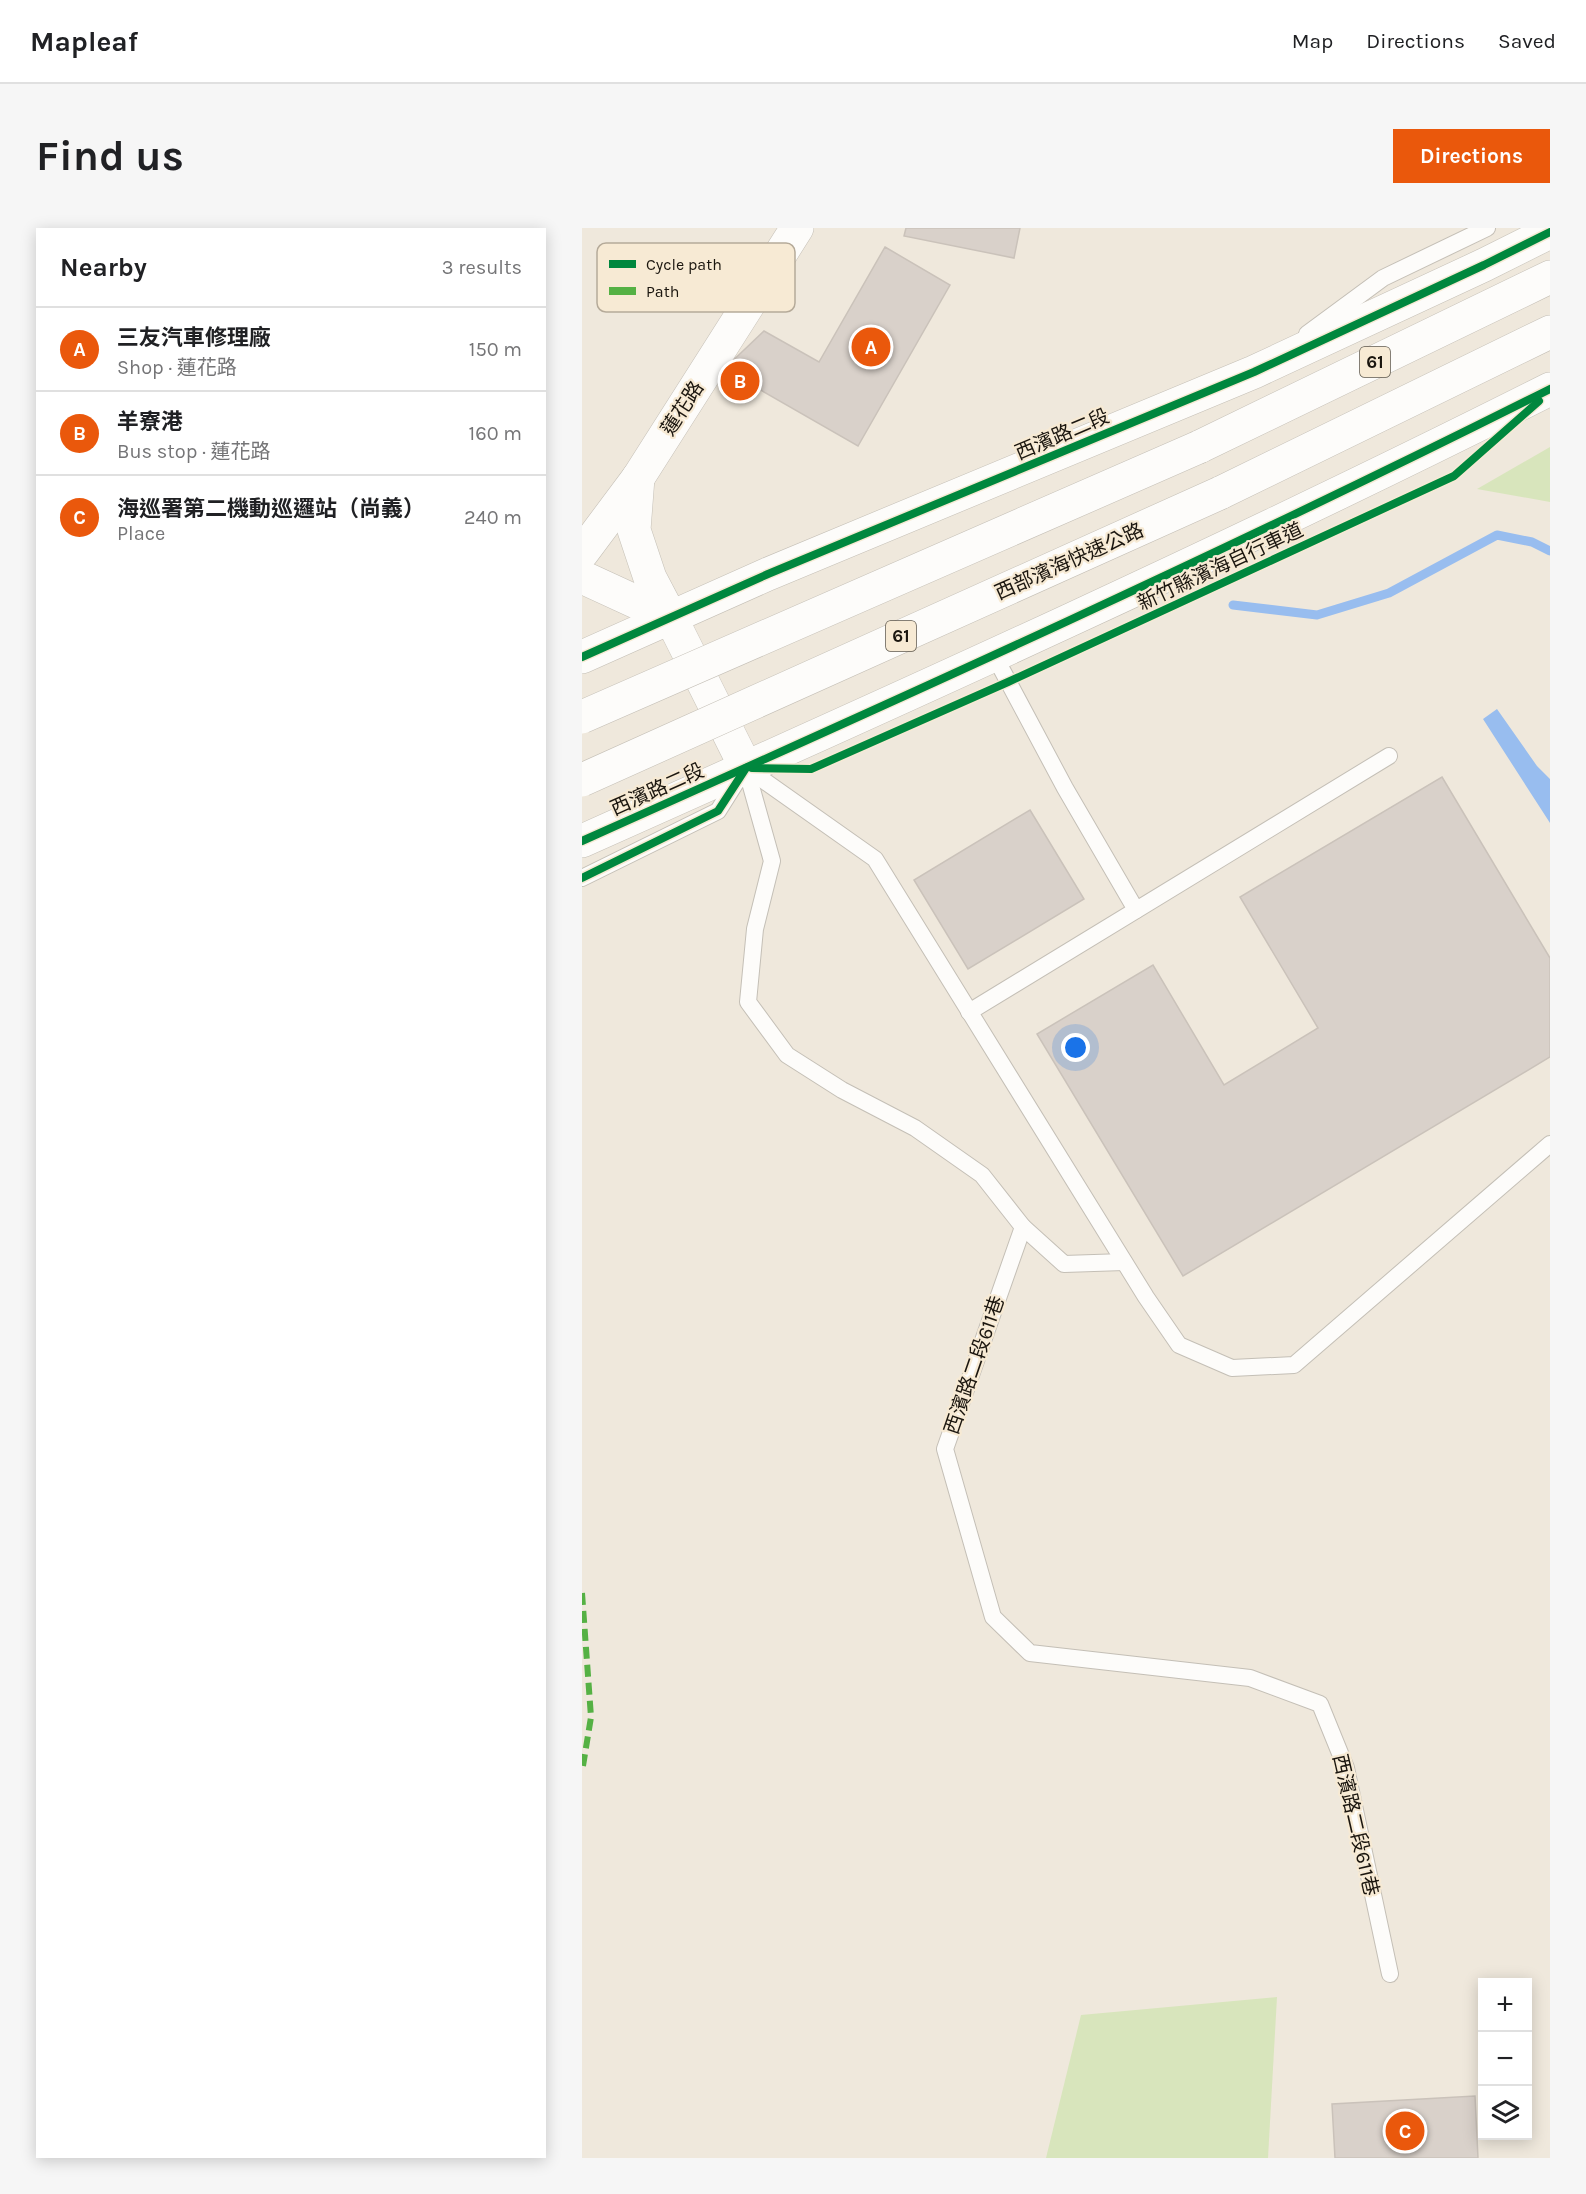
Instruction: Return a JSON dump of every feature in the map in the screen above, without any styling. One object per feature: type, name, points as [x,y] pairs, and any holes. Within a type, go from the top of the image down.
[{"type":"main road","name":"蓮花路","points":[[787,243],[797,228]]},
{"type":"main road","name":"西濱路二段","points":[[582,657],[768,574],[1254,372],[1484,266],[1550,232]]},
{"type":"main road","name":"61","points":[[582,717],[1200,447],[1550,278]]},
{"type":"main road","name":"蓮花路","points":[[582,553],[638,478],[744,312]]},
{"type":"main road","name":"西部濱海快速公路","points":[[582,780],[1220,493],[1550,332]]},
{"type":"main road","name":"西濱路二段","points":[[582,841],[994,655],[1380,474],[1550,389]]},
{"type":"main road","points":[[638,478],[634,530],[651,578],[746,768]]},
{"type":"main road","points":[[582,577],[672,618]]},
{"type":"lane","name":"西濱路二段","points":[[1254,372],[1383,278],[1479,230]]},
{"type":"lane","points":[[994,655],[1065,788],[1136,910]]},
{"type":"lane","points":[[969,1012],[1389,756]]},
{"type":"lane","name":"西濱路二段","points":[[582,878],[718,811],[746,768]]},
{"type":"lane","points":[[746,768],[875,859],[1124,1262],[1179,1345],[1232,1368],[1293,1365],[1550,1144]]},
{"type":"lane","points":[[746,768],[772,861],[755,929],[748,1002],[787,1055],[842,1090],[915,1128],[982,1175],[1023,1227],[1064,1264],[1124,1262]]},
{"type":"lane","name":"西濱路二段611巷","points":[[1023,1227],[945,1449],[993,1617],[1030,1653],[1250,1678],[1320,1704],[1346,1768],[1390,1974]]},
{"type":"green space","points":[[1550,447],[1550,502],[1477,489]]},
{"type":"green space","points":[[1277,1997],[1268,2158],[1046,2158],[1081,2015]]},
{"type":"water","points":[[1497,709],[1537,766],[1550,779],[1550,823],[1483,719]]},
{"type":"building","points":[[906,228],[1020,228],[1014,258],[904,236]]},
{"type":"building","points":[[885,247],[950,285],[858,446],[724,369],[764,331],[819,362]]},
{"type":"building","points":[[1442,777],[1550,958],[1550,1057],[1183,1276],[1037,1034],[1153,965],[1224,1085],[1318,1028],[1240,897]]},
{"type":"building","points":[[1030,810],[1084,899],[968,969],[914,880]]},
{"type":"building","points":[[1475,2096],[1478,2158],[1335,2158],[1332,2104]]},
{"type":"waterway","points":[[1233,605],[1317,615],[1389,593],[1497,535],[1532,542],[1550,551]]},
{"type":"marked path","points":[[582,1593],[591,1717],[582,1772]]},
{"type":"cycle path","points":[[582,657],[768,574],[1254,372],[1550,232]]},
{"type":"cycle path","name":"新竹縣濱海自行車道","points":[[582,841],[1069,621],[1310,507],[1550,389]]},
{"type":"cycle path","name":"新竹縣濱海自行車道","points":[[752,768],[811,769],[1008,682],[1454,476],[1539,401]]},
{"type":"cycle path","points":[[582,878],[718,811],[746,768]]},
{"type":"place","name":"三友汽車修理廠","points":[[871,347]]},
{"type":"place","name":"羊寮港","points":[[740,381]]},
{"type":"place","name":"海巡署第二機動巡邏站（尚義）","points":[[1405,2131]]}]
